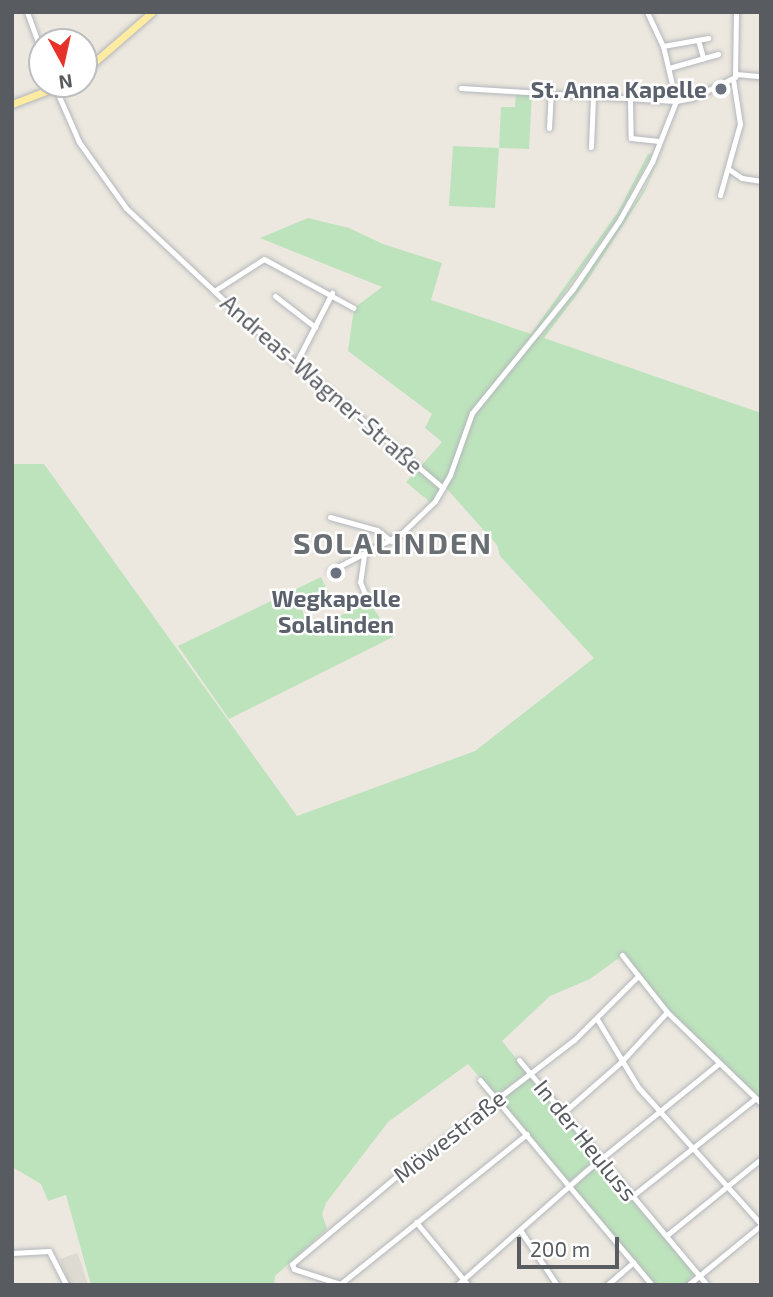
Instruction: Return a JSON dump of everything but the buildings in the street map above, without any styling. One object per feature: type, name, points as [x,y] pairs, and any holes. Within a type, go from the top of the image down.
[{"type":"main road","points":[[98,61],[121,44],[152,12]]},
{"type":"street","points":[[330,571],[390,541],[417,521],[443,488],[472,413],[572,290],[634,197],[676,101],[663,46],[647,12]]},
{"type":"street","points":[[720,195],[730,170],[740,124],[734,77],[736,12]]},
{"type":"street","points":[[663,46],[708,38]]},
{"type":"street","points":[[698,40],[703,58]]},
{"type":"street","points":[[669,68],[718,54]]},
{"type":"street","points":[[461,88],[676,101],[709,93],[734,77],[761,76]]},
{"type":"street","points":[[549,128],[551,94]]},
{"type":"street","points":[[591,147],[593,97]]},
{"type":"street","name":"Andreas-Wagner-Straße","points":[[61,98],[72,131],[98,172],[126,208],[214,291],[443,488]]},
{"type":"street","points":[[630,99],[631,138],[659,141]]},
{"type":"street","points":[[730,170],[742,178],[760,181]]},
{"type":"street","points":[[214,291],[264,259],[332,293],[354,308]]},
{"type":"street","points":[[296,363],[332,293]]},
{"type":"street","points":[[275,296],[315,327]]},
{"type":"street","points":[[330,517],[377,530],[390,541]]},
{"type":"street","points":[[364,555],[360,582],[366,596]]},
{"type":"street","points":[[622,955],[667,1012],[758,1100],[692,1147],[631,1197]]},
{"type":"street","name":"Möwestraße","points":[[340,1285],[291,1268],[387,1184],[597,1018],[638,976]]},
{"type":"street","points":[[564,1112],[621,1062],[667,1012]]},
{"type":"street","points":[[597,1018],[621,1062],[658,1111],[728,1184],[760,1226],[688,1285]]},
{"type":"street","name":"In der Heuluss","points":[[519,1059],[631,1197],[667,1235],[707,1285]]},
{"type":"street","points":[[457,1285],[466,1282],[569,1186],[718,1064]]},
{"type":"street","name":"In der Heuluss","points":[[480,1080],[652,1285]]},
{"type":"street","points":[[340,1285],[527,1134]]},
{"type":"street","points":[[667,1235],[761,1159]]},
{"type":"street","points":[[416,1222],[466,1282]]},
{"type":"street","points":[[520,1230],[557,1285]]},
{"type":"street","points":[[12,1253],[49,1251],[66,1285]]},
{"type":"street","points":[[607,1285],[633,1262]]},
{"type":"shaded area","points":[[77,1253],[88,1285],[70,1285],[60,1259]]},
{"type":"green space","points":[[516,92],[532,93],[529,149],[499,148],[501,107],[515,107]]},
{"type":"green space","points":[[453,146],[499,148],[495,208],[449,206]]},
{"type":"green space","points":[[648,154],[652,154],[618,218],[534,335],[540,337],[581,284],[645,188],[660,155],[645,191],[587,281],[544,338],[761,413],[761,1101],[664,1006],[623,955],[590,979],[550,996],[502,1041],[527,1072],[496,1096],[468,1064],[388,1122],[326,1203],[322,1214],[327,1229],[275,1276],[274,1285],[91,1285],[66,1195],[48,1201],[41,1184],[12,1167],[12,464],[44,464],[297,816],[475,751],[594,658],[500,556],[497,545],[447,489],[421,466],[442,442],[425,428],[432,414],[348,351],[354,308],[382,287],[260,238],[308,218],[349,228],[383,244],[442,263],[431,300],[531,334],[618,212]]},
{"type":"green space","points":[[418,469],[439,489],[431,503],[406,482]]},
{"type":"green space","points":[[321,577],[329,594],[301,608],[311,629],[369,602],[393,637],[229,719],[178,646]]},
{"type":"green space","points":[[529,1077],[597,1158],[568,1183],[500,1101]]},
{"type":"green space","points":[[599,1163],[695,1273],[685,1285],[654,1285],[574,1188]]},
{"type":"place","name":"St. Anna Kapelle","points":[[721,89]]},
{"type":"place","name":"Wegkapelle Solalinden","points":[[336,573]]},
{"type":"district","name":"SOLALINDEN","points":[[393,542]]}]
